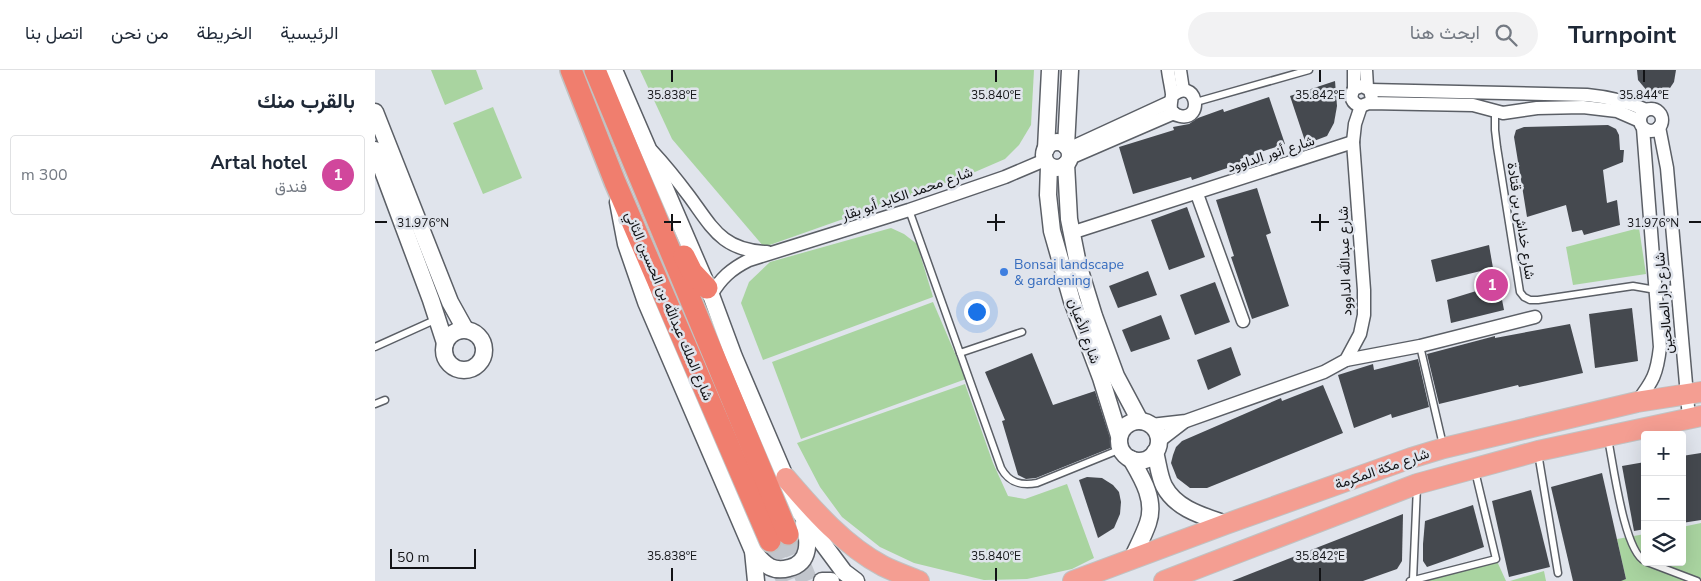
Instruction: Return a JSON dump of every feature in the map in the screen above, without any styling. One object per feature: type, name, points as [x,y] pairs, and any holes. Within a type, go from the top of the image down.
[{"type":"highway","name":"شارع الملك عبدالله بن الحسين الثاني","points":[[571,70],[615,182],[771,542]]},
{"type":"highway","name":"شارع الملك عبدالله بن الحسين الثاني","points":[[595,70],[634,163],[771,542]]},
{"type":"highway","points":[[634,163],[652,186],[692,272],[709,292]]},
{"type":"main road","name":"شارع مكة المكرمة","points":[[1079,580],[1226,524],[1443,448],[1637,402],[1694,393]]},
{"type":"main road","name":"شارع مكة المكرمة","points":[[1164,581],[1417,484],[1538,451],[1695,417]]},
{"type":"main road","points":[[786,478],[832,528],[864,554],[882,565],[919,581]]},
{"type":"street","points":[[614,70],[801,514],[807,534],[807,552],[802,561],[793,567],[782,570],[775,569],[769,566],[771,542]]},
{"type":"street","name":"شارع الأعيان","points":[[1051,70],[1047,158],[1051,231],[1124,448],[1142,478],[1149,497],[1149,522],[1132,560]]},
{"type":"street","name":"شارع الأعيان","points":[[1070,70],[1067,154],[1071,233],[1078,264],[1094,316],[1116,376],[1145,423]]},
{"type":"street","points":[[1067,154],[1061,143],[1055,143],[1050,145],[1047,158],[1058,168],[1067,154],[1174,100],[1189,92],[1196,102],[1195,108],[1191,113],[1179,116],[1174,100],[1168,70]]},
{"type":"street","points":[[1174,100],[1180,70]]},
{"type":"street","name":"شارع عبدالله الداوود","points":[[1354,70],[1364,95]]},
{"type":"street","name":"شارع عبدالله الداوود","points":[[1346,360],[1355,347],[1360,334],[1363,315],[1364,290],[1353,142],[1355,124],[1364,95],[1366,70]]},
{"type":"street","points":[[1495,93],[1493,104],[1495,112]]},
{"type":"street","points":[[1364,95],[1495,93],[1601,96],[1624,101],[1651,131],[1659,127],[1662,119],[1658,112],[1650,109],[1643,120]]},
{"type":"street","points":[[1364,95],[1473,105],[1495,112],[1510,113],[1549,107],[1583,107],[1617,111],[1643,120]]},
{"type":"street","points":[[375,112],[450,302],[465,329],[477,334],[484,344],[483,357],[475,366],[463,370],[451,365],[444,355],[445,342],[438,318],[375,150]]},
{"type":"street","name":"شارع دار الصالحين","points":[[1637,402],[1653,381],[1658,366],[1660,347],[1643,120]]},
{"type":"street","name":"شارع دار الصالحين","points":[[1659,127],[1667,168],[1678,288],[1694,393],[1695,417]]},
{"type":"street","name":"شارع أنور الداوود","points":[[1071,233],[1197,194],[1353,142]]},
{"type":"street","name":"شارع محمد الكايد أبو بقار","points":[[646,145],[674,176],[706,221],[722,238],[748,250],[777,251]]},
{"type":"street","name":"شارع محمد الكايد أبو بقار","points":[[709,292],[733,268],[749,260],[841,233],[909,210],[1005,177],[1047,158]]},
{"type":"street","points":[[1197,194],[1243,321]]},
{"type":"street","points":[[1186,421],[1157,447],[1150,457],[1144,460],[1124,448],[1127,425],[1186,421],[1324,372],[1346,360],[1420,346],[1535,317]]},
{"type":"street","points":[[445,342],[453,333],[465,329]]},
{"type":"street","points":[[1145,423],[1158,436],[1157,447],[1164,486],[1173,499],[1190,511],[1226,524]]},
{"type":"street","points":[[801,514],[839,566],[856,581]]},
{"type":"street","points":[[756,581],[771,542]]},
{"type":"street","points":[[822,581],[831,581]]},
{"type":"lane","points":[[1196,102],[1309,70]]},
{"type":"lane","name":"شارع خداش بن قتادة","points":[[1495,112],[1497,146],[1519,287],[1524,297],[1531,300],[1544,300],[1633,286],[1656,290],[1678,288]]},
{"type":"lane","points":[[909,210],[1001,468],[1006,476],[1015,483],[1025,485],[1037,484],[1124,448]]},
{"type":"lane","points":[[375,347],[438,318]]},
{"type":"lane","points":[[960,353],[1022,332]]},
{"type":"lane","points":[[1420,346],[1443,448]]},
{"type":"lane","points":[[375,404],[385,400]]},
{"type":"lane","points":[[1607,435],[1626,531],[1633,549],[1641,560]]},
{"type":"lane","points":[[1538,451],[1558,573]]},
{"type":"lane","points":[[1417,484],[1411,580],[1496,559],[1474,468]]},
{"type":"lane","points":[[1657,566],[1697,581]]},
{"type":"green space","points":[[431,70],[476,70],[483,89],[445,105]]},
{"type":"green space","points":[[640,70],[1034,70],[1031,125],[1019,145],[1005,159],[968,175],[764,247],[672,139]]},
{"type":"green space","points":[[493,107],[522,178],[483,194],[453,123]]},
{"type":"green space","points":[[891,228],[904,234],[917,244],[933,297],[763,360],[741,303],[749,282],[770,262]]},
{"type":"green space","points":[[1639,228],[1646,274],[1573,285],[1566,247]]},
{"type":"green space","points":[[933,302],[966,379],[801,439],[772,362]]},
{"type":"green space","points":[[965,384],[993,463],[1008,496],[1025,499],[1067,484],[1094,558],[1072,569],[1027,579],[984,580],[914,563],[880,547],[842,517],[820,487],[797,443]]},
{"type":"green space","points":[[1701,523],[1701,581],[1617,581],[1626,579],[1617,539],[1641,535],[1641,566],[1686,566],[1686,526]]},
{"type":"green space","points":[[1496,559],[1506,581],[1410,581]]},
{"type":"green space","points":[[1544,571],[1546,581],[1510,581]]},
{"type":"building","points":[[1637,70],[1676,70],[1674,82],[1666,94],[1648,92],[1638,80]]},
{"type":"building","points":[[1335,81],[1337,106],[1334,123],[1327,136],[1306,144],[1290,96]]},
{"type":"building","points":[[1269,97],[1285,144],[1240,159],[1242,163],[1192,180],[1191,177],[1133,194],[1119,147],[1174,130],[1173,127],[1189,124],[1198,118],[1223,109],[1224,112]]},
{"type":"building","points":[[1608,125],[1616,129],[1619,135],[1620,150],[1624,150],[1623,162],[1603,170],[1607,203],[1617,200],[1620,225],[1584,235],[1582,230],[1572,232],[1566,205],[1527,217],[1514,137],[1516,130],[1524,127]]},
{"type":"building","points":[[1257,188],[1271,233],[1266,235],[1289,306],[1252,319],[1231,257],[1234,256],[1216,200]]},
{"type":"building","points":[[1187,207],[1205,257],[1169,270],[1151,220]]},
{"type":"building","points":[[1489,245],[1493,268],[1436,282],[1431,260]]},
{"type":"building","points":[[1148,271],[1157,295],[1118,308],[1109,286]]},
{"type":"building","points":[[1215,282],[1230,322],[1195,335],[1180,295]]},
{"type":"building","points":[[1499,284],[1504,310],[1451,323],[1447,300]]},
{"type":"building","points":[[1632,308],[1638,361],[1595,368],[1589,314]]},
{"type":"building","points":[[1161,315],[1170,339],[1131,352],[1122,330]]},
{"type":"building","points":[[1570,324],[1583,373],[1519,387],[1518,385],[1439,404],[1427,354],[1495,336],[1495,338]]},
{"type":"building","points":[[1231,347],[1241,375],[1208,390],[1197,360]]},
{"type":"building","points":[[1032,353],[1053,405],[1095,391],[1113,447],[1036,478],[1026,479],[1018,475],[1002,421],[1005,420],[985,372]]},
{"type":"building","points":[[1418,359],[1429,407],[1392,418],[1391,414],[1354,428],[1338,375],[1373,364],[1374,370]]},
{"type":"building","points":[[1323,385],[1343,433],[1207,488],[1190,488],[1177,478],[1171,463],[1176,447],[1182,441],[1281,398],[1282,401]]},
{"type":"building","points":[[1701,453],[1701,520],[1686,522],[1686,476],[1686,455]]},
{"type":"building","points":[[1641,463],[1641,530],[1634,531],[1622,466]]},
{"type":"building","points":[[1602,473],[1626,579],[1621,581],[1573,581],[1551,487]]},
{"type":"building","points":[[1087,477],[1102,478],[1113,485],[1119,492],[1121,502],[1120,514],[1114,528],[1098,538],[1079,480]]},
{"type":"building","points":[[1531,490],[1550,567],[1509,577],[1492,501]]},
{"type":"building","points":[[1473,505],[1484,547],[1427,567],[1423,561],[1425,521]]},
{"type":"building","points":[[1403,514],[1402,561],[1397,569],[1363,581],[1232,581]]},
{"type":"tunnel","points":[[788,534],[807,581]]},
{"type":"tunnel","points":[[770,541],[787,581]]},
{"type":"place","name":"Bonsai landscape & gardening","points":[[1004,272]]},
{"type":"place","name":"Artal hotel","points":[[1492,285]]}]
